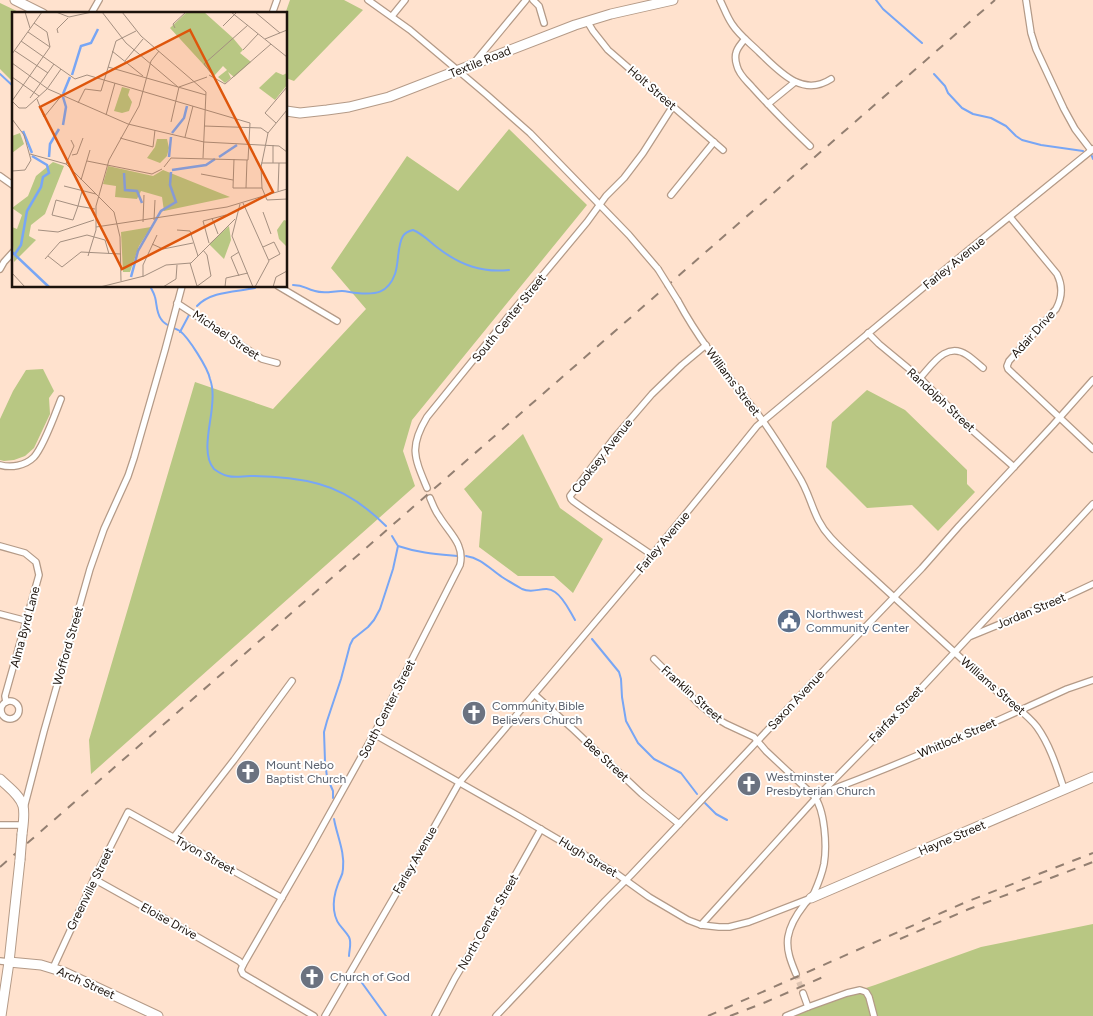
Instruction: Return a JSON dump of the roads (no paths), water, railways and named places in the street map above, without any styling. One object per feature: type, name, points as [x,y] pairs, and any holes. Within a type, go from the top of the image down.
[{"type":"street","points":[[15,0],[39,12]]},
{"type":"street","points":[[92,12],[99,0]]},
{"type":"street","points":[[273,12],[277,0]]},
{"type":"street","name":"Williams Street","points":[[368,0],[392,16],[530,133],[628,234],[658,269],[706,345],[762,421],[804,484],[815,513],[825,531],[894,597],[1032,721],[1041,734],[1054,761],[1064,789]]},
{"type":"street","points":[[392,16],[405,0]]},
{"type":"street","points":[[471,65],[526,0]]},
{"type":"street","points":[[533,0],[539,6],[544,24]]},
{"type":"street","name":"Textile Road","points":[[288,111],[316,112],[374,101],[403,92],[587,21],[673,0]]},
{"type":"street","points":[[720,0],[732,23],[745,39],[787,78],[795,82],[815,85],[831,79]]},
{"type":"street","points":[[1026,0],[1031,33],[1036,49],[1064,110],[1075,129],[1092,150]]},
{"type":"street","name":"Holt Street","points":[[587,21],[608,50],[723,150]]},
{"type":"street","points":[[745,39],[737,48],[736,66],[738,72],[810,146]]},
{"type":"street","points":[[768,104],[795,82]]},
{"type":"street","name":"South Center Street","points":[[427,488],[415,453],[417,435],[422,426],[434,408],[643,153],[674,106]]},
{"type":"street","points":[[670,195],[714,142]]},
{"type":"street","name":"Farley Avenue","points":[[325,1016],[459,783],[652,555],[757,426],[1092,150]]},
{"type":"street","points":[[0,176],[12,185]]},
{"type":"street","name":"Adair Drive","points":[[1010,217],[1057,274],[1062,289],[1056,309],[1009,361],[1007,366],[1060,418]]},
{"type":"street","points":[[0,269],[12,254]]},
{"type":"street","name":"Wofford Street","points":[[0,1016],[5,961],[20,860],[24,808],[90,568],[134,458],[181,288]]},
{"type":"street","points":[[281,288],[337,321]]},
{"type":"street","name":"Michael Street","points":[[177,303],[262,360],[278,363]]},
{"type":"street","name":"Randolph Street","points":[[868,333],[920,378],[1014,467]]},
{"type":"street","name":"Cooksey Avenue","points":[[652,555],[619,532],[599,521],[573,501],[570,496],[615,437],[652,394],[706,345]]},
{"type":"street","points":[[920,378],[943,353],[954,351],[965,354],[983,368]]},
{"type":"street","name":"Saxon Avenue","points":[[496,1016],[922,568],[1093,380]]},
{"type":"street","points":[[0,465],[17,466],[34,457],[42,446],[61,399]]},
{"type":"street","points":[[1060,418],[1093,449]]},
{"type":"street","name":"South Center Street","points":[[243,965],[374,734],[460,565],[459,544],[438,516],[430,498]]},
{"type":"street","name":"Fairfax Street","points":[[701,925],[818,796],[1093,504]]},
{"type":"street","name":"Alma Byrd Lane","points":[[0,546],[25,553],[36,562],[39,575],[6,696],[6,702]]},
{"type":"street","name":"Jordan Street","points":[[968,638],[1093,584]]},
{"type":"street","points":[[0,614],[27,621]]},
{"type":"street","name":"Franklin Street","points":[[654,659],[716,718],[752,736],[790,775],[818,796]]},
{"type":"street","name":"Whitlock Street","points":[[818,796],[1093,680]]},
{"type":"street","points":[[174,837],[292,681]]},
{"type":"street","name":"Bee Street","points":[[534,694],[642,794],[679,824]]},
{"type":"street","name":"Hugh Street","points":[[374,734],[617,874],[649,897],[688,920],[701,925],[719,928],[739,925],[811,898]]},
{"type":"street","name":"Hayne Street","points":[[811,898],[1093,777]]},
{"type":"street","points":[[0,779],[16,794],[24,808]]},
{"type":"street","points":[[796,974],[788,952],[788,938],[795,920],[804,905],[811,898],[818,884],[822,873],[825,852],[818,796]]},
{"type":"street","name":"Tryon Street","points":[[128,812],[282,898]]},
{"type":"street","name":"Greenville Street","points":[[53,968],[94,879],[128,812]]},
{"type":"street","points":[[0,825],[23,830]]},
{"type":"street","name":"North Center Street","points":[[435,1016],[541,829]]},
{"type":"street","name":"Eloise Drive","points":[[94,879],[243,965]]},
{"type":"street","name":"Arch Street","points":[[5,961],[53,968],[158,1016]]},
{"type":"street","points":[[243,965],[241,970],[243,974],[314,1016]]},
{"type":"street","points":[[786,1016],[860,990],[866,992],[869,997],[874,1016]]},
{"type":"street","points":[[803,993],[808,1007]]},
{"type":"waterway","points":[[876,0],[883,9],[922,43]]},
{"type":"waterway","points":[[0,74],[12,85]]},
{"type":"waterway","points":[[934,74],[962,108],[973,114],[991,118],[1006,126],[1022,140],[1041,145],[1083,151]]},
{"type":"waterway","points":[[1091,154],[1093,159]]},
{"type":"waterway","points":[[293,285],[322,292],[342,291],[370,294],[385,289],[395,274],[403,236],[413,230],[446,254],[463,263],[480,269],[509,270]]},
{"type":"waterway","points":[[151,288],[155,296],[159,316],[167,325],[180,331],[188,339],[206,368],[212,385],[213,396],[207,447],[210,463],[214,469],[231,477],[259,476],[285,478],[329,487],[355,501],[386,526]]},
{"type":"waterway","points":[[197,306],[209,297],[255,288]]},
{"type":"waterway","points":[[180,332],[189,315]]},
{"type":"waterway","points":[[392,536],[398,546],[420,552],[457,556]]},
{"type":"waterway","points":[[333,798],[333,791],[327,777],[324,732],[350,645],[353,639],[374,620],[380,609],[393,569],[398,546]]},
{"type":"waterway","points":[[466,556],[481,561],[522,589],[527,591],[547,589],[555,592],[564,601],[575,620]]},
{"type":"waterway","points":[[592,639],[619,672],[626,721],[638,743],[654,759],[681,773],[697,794]]},
{"type":"waterway","points":[[705,803],[716,814],[727,820]]},
{"type":"waterway","points":[[334,819],[342,850],[343,863],[342,873],[334,897],[334,910],[338,922],[350,939],[349,956]]},
{"type":"waterway","points":[[357,976],[386,1016]]},
{"type":"tunnel","points":[[796,974],[803,993]]},
{"type":"railway","points":[[0,867],[995,0]]},
{"type":"railway","points":[[708,1016],[966,902],[1093,853]]},
{"type":"railway","points":[[900,939],[969,909],[1093,862]]},
{"type":"railway","points":[[730,1016],[823,977]]},
{"type":"place","name":"Northwest Community Center","points":[[789,621]]},
{"type":"place","name":"Community Bible Believers Church","points":[[474,713]]},
{"type":"place","name":"Mount Nebo Baptist Church","points":[[248,772]]},
{"type":"place","name":"Westminster Presbyterian Church","points":[[749,784]]},
{"type":"place","name":"Church of God","points":[[312,977]]}]
